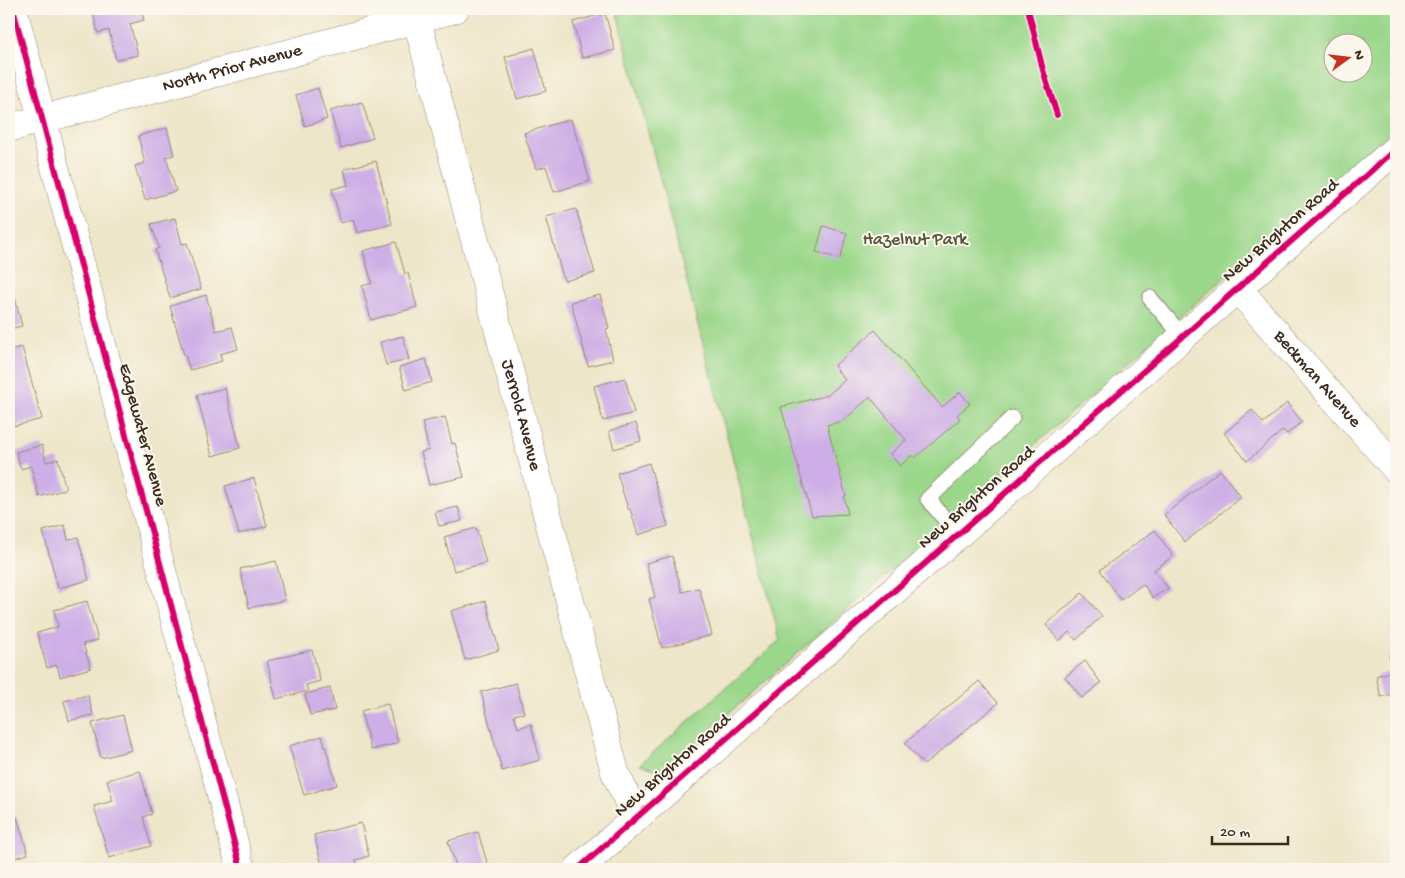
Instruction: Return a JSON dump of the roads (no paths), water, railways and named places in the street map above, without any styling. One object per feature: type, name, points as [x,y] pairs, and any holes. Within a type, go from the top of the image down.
[{"type":"street","name":"Edgewater Avenue","points":[[13,9],[241,869]]},
{"type":"street","name":"North Prior Avenue","points":[[9,128],[416,14],[455,9]]},
{"type":"street","name":"Jerrold Avenue","points":[[416,14],[615,772],[636,818]]},
{"type":"street","name":"New Brighton Road","points":[[578,869],[1396,150]]},
{"type":"street","name":"Beckman Avenue","points":[[1238,289],[1396,469]]},
{"type":"lane","points":[[1150,298],[1183,337]]},
{"type":"lane","points":[[958,535],[928,498],[1012,418]]},
{"type":"park label","name":"Hazelnut Park","points":[[915,240]]}]
